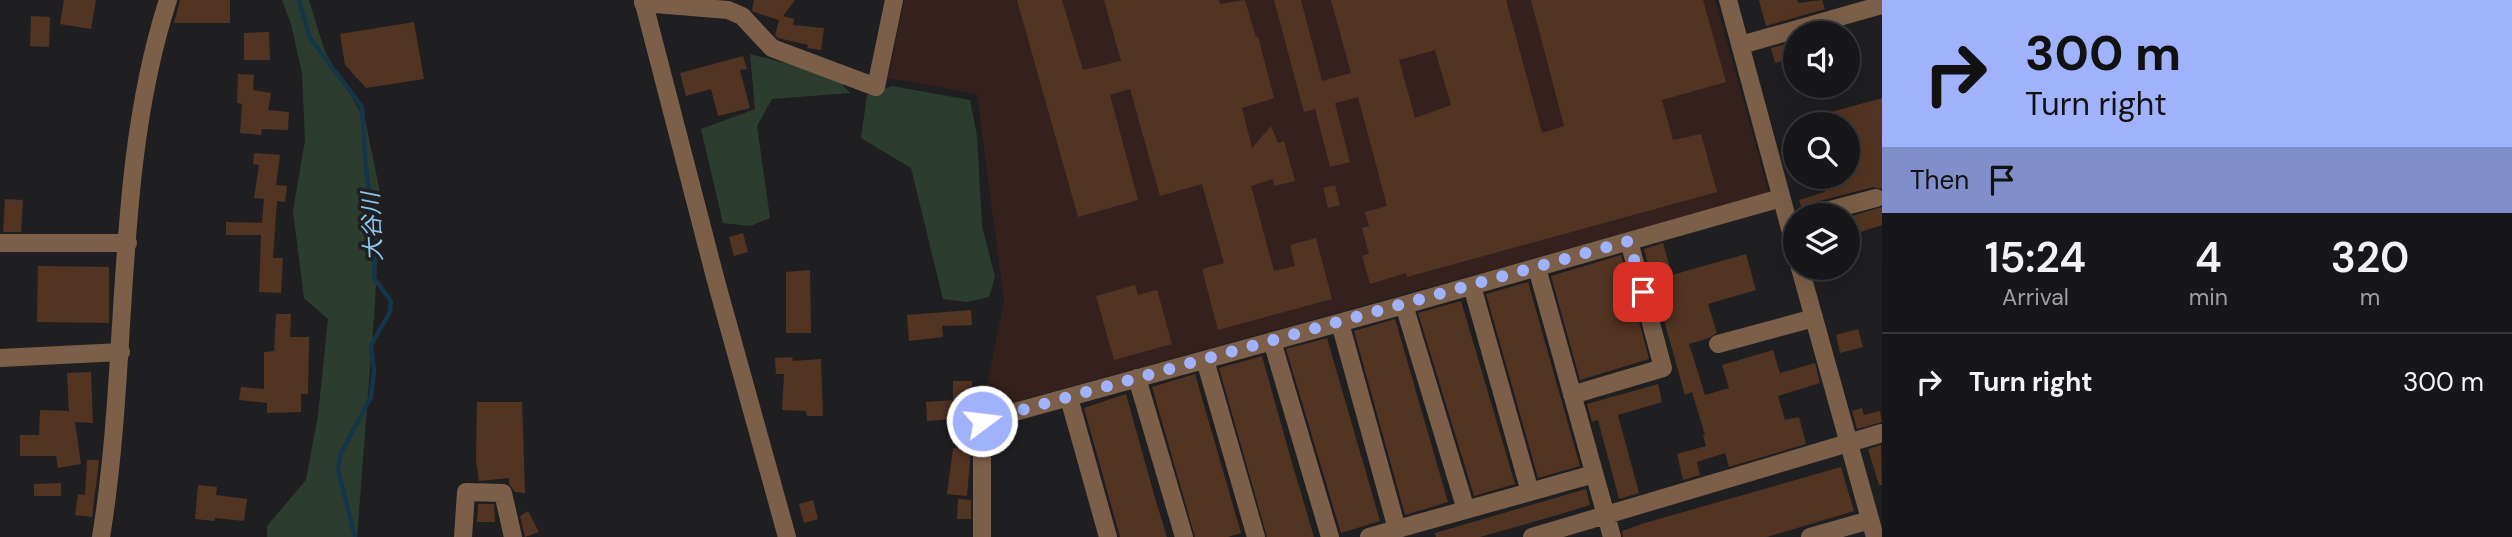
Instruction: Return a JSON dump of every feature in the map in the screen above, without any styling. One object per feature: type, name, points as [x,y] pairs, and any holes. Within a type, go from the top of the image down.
[{"type":"street","points":[[101,537],[121,352],[138,126],[154,43],[168,0]]},
{"type":"street","points":[[787,537],[716,281],[643,1],[728,10],[743,16],[772,48],[876,87],[894,0]]},
{"type":"street","points":[[1728,0],[1783,203]]},
{"type":"street","points":[[1741,45],[1882,5]]},
{"type":"street","points":[[982,537],[982,421],[1781,198]]},
{"type":"street","points":[[1857,203],[1876,198]]},
{"type":"street","points":[[1572,395],[1663,368],[1629,241]]},
{"type":"street","points":[[0,243],[128,243]]},
{"type":"street","points":[[1537,268],[1612,537]]},
{"type":"street","points":[[1803,280],[1872,529],[1819,536]]},
{"type":"street","points":[[1472,286],[1530,492]]},
{"type":"street","points":[[1405,305],[1466,510]]},
{"type":"street","points":[[1718,344],[1814,318]]},
{"type":"street","points":[[1340,323],[1397,529]]},
{"type":"street","points":[[1272,341],[1330,537]]},
{"type":"street","points":[[0,358],[121,352]]},
{"type":"street","points":[[1205,360],[1256,537]]},
{"type":"street","points":[[1136,378],[1184,537]]},
{"type":"street","points":[[1069,398],[1108,537]]},
{"type":"street","points":[[1532,537],[1882,433]]},
{"type":"street","points":[[1369,537],[1594,474]]},
{"type":"street","points":[[463,537],[466,492],[503,493],[513,537]]},
{"type":"shaded area","points":[[904,0],[1715,0],[1769,193],[982,411],[1004,301],[977,94],[888,78]]},
{"type":"green space","points":[[282,0],[309,0],[325,52],[365,120],[380,192],[375,304],[357,537],[267,537],[267,526],[306,480],[318,415],[328,319],[304,298],[293,211],[305,140],[302,73],[291,24]]},
{"type":"green space","points":[[750,54],[839,81],[850,93],[772,99],[757,126],[770,218],[750,226],[723,223],[701,129],[755,109]]},
{"type":"green space","points":[[892,86],[970,100],[977,136],[982,226],[995,277],[989,297],[967,302],[943,299],[911,168],[861,138],[867,95]]},
{"type":"building","points":[[64,0],[96,0],[91,29],[60,24]]},
{"type":"building","points":[[180,0],[230,0],[230,23],[174,23]]},
{"type":"building","points":[[754,0],[795,0],[783,16],[794,19],[793,25],[824,28],[821,50],[778,38],[775,35],[779,20],[754,12]]},
{"type":"building","points":[[1017,0],[1062,0],[1083,70],[1121,61],[1104,0],[1219,0],[1220,4],[1245,0],[1256,37],[1258,36],[1274,98],[1242,108],[1252,148],[1271,126],[1278,143],[1284,141],[1295,181],[1274,186],[1273,179],[1251,186],[1274,271],[1295,266],[1290,245],[1316,238],[1332,299],[1218,330],[1202,269],[1224,263],[1202,184],[1160,196],[1130,89],[1110,95],[1138,200],[1078,217]]},
{"type":"building","points":[[1274,0],[1301,0],[1322,81],[1351,73],[1331,0],[1506,0],[1542,133],[1564,126],[1531,0],[1703,0],[1726,82],[1662,100],[1673,140],[1701,134],[1717,192],[1407,277],[1406,273],[1370,284],[1362,256],[1369,254],[1362,228],[1369,226],[1365,212],[1387,206],[1358,97],[1335,103],[1350,162],[1330,167],[1315,109],[1304,112]],"holes":[[[1435,50],[1451,105],[1415,118],[1399,60]]]},
{"type":"building","points":[[1759,0],[1797,0],[1798,3],[1822,0],[1825,9],[1766,26]]},
{"type":"building","points":[[31,16],[50,17],[49,47],[30,46]]},
{"type":"building","points":[[414,22],[424,79],[366,88],[345,65],[340,34]]},
{"type":"building","points":[[269,32],[270,60],[244,60],[244,33]]},
{"type":"building","points":[[1783,45],[1783,61],[1775,63],[1771,48]]},
{"type":"building","points":[[743,56],[747,69],[740,70],[750,108],[718,116],[711,89],[686,96],[680,73]]},
{"type":"building","points":[[238,74],[254,75],[253,90],[271,93],[268,110],[289,112],[288,130],[262,129],[261,135],[240,133],[242,104],[237,103]]},
{"type":"building","points":[[1882,98],[1882,189],[1873,187],[1812,203],[1800,203],[1799,200],[1825,192],[1824,189],[1860,189],[1860,112],[1831,112]]},
{"type":"building","points":[[254,153],[280,155],[276,185],[287,186],[285,202],[277,201],[273,258],[283,258],[281,293],[259,292],[261,235],[226,235],[226,222],[262,223],[264,199],[254,198],[259,165],[253,164]]},
{"type":"building","points":[[1335,185],[1340,205],[1328,208],[1323,188]]},
{"type":"building","points":[[5,199],[23,200],[21,232],[3,232]]},
{"type":"building","points":[[1882,207],[1882,225],[1860,232],[1860,213]]},
{"type":"building","points":[[743,233],[748,252],[734,256],[729,237]]},
{"type":"building","points":[[1663,243],[1672,275],[1746,254],[1756,290],[1708,304],[1717,333],[1689,344],[1705,395],[1729,388],[1722,365],[1773,350],[1780,373],[1815,363],[1820,383],[1778,396],[1785,420],[1799,417],[1806,444],[1729,467],[1725,453],[1697,462],[1700,475],[1683,480],[1677,454],[1706,446],[1692,392],[1685,395],[1644,249]]},
{"type":"building","points":[[1621,255],[1649,359],[1580,380],[1551,276]]},
{"type":"building","points":[[38,266],[109,267],[109,323],[37,322]]},
{"type":"building","points":[[810,270],[811,333],[786,333],[786,272]]},
{"type":"building","points":[[1528,282],[1580,466],[1538,478],[1486,294]]},
{"type":"building","points":[[1135,285],[1138,295],[1157,290],[1172,344],[1114,360],[1096,296]]},
{"type":"building","points":[[1461,301],[1515,484],[1474,496],[1418,313]]},
{"type":"building","points":[[971,310],[972,325],[942,326],[943,337],[909,341],[907,315]]},
{"type":"building","points":[[276,314],[291,314],[290,337],[309,337],[308,394],[301,394],[301,412],[267,413],[267,403],[239,400],[241,387],[264,389],[264,352],[274,351]]},
{"type":"building","points":[[1395,319],[1448,502],[1405,515],[1354,331]]},
{"type":"building","points":[[1858,329],[1863,347],[1840,353],[1836,335]]},
{"type":"building","points":[[1327,338],[1380,521],[1341,533],[1286,349]]},
{"type":"building","points":[[1262,356],[1314,537],[1267,537],[1219,368]]},
{"type":"building","points":[[792,357],[793,361],[821,359],[823,416],[807,416],[806,411],[782,410],[784,374],[776,374],[775,358]]},
{"type":"building","points":[[91,372],[93,423],[75,422],[81,464],[58,468],[56,456],[20,456],[20,435],[39,435],[40,410],[69,411],[67,373]]},
{"type":"building","points":[[1195,374],[1241,533],[1228,537],[1195,537],[1152,387]]},
{"type":"building","points":[[953,381],[972,381],[972,395],[967,395],[968,418],[927,421],[926,402],[953,400]]},
{"type":"building","points":[[1658,384],[1662,402],[1618,415],[1639,493],[1619,499],[1598,420],[1592,422],[1587,404]]},
{"type":"building","points":[[1126,394],[1167,537],[1120,537],[1084,408]]},
{"type":"building","points":[[477,402],[522,402],[525,493],[515,492],[509,484],[509,478],[479,481],[476,460]]},
{"type":"building","points":[[1862,408],[1864,415],[1880,411],[1882,422],[1857,429],[1852,411]]},
{"type":"building","points":[[1881,445],[1882,485],[1879,485],[1868,449]]},
{"type":"building","points":[[953,448],[971,449],[967,496],[947,494]]},
{"type":"building","points":[[87,460],[99,460],[92,517],[75,515],[78,494],[85,495]]},
{"type":"building","points":[[1841,467],[1854,511],[1767,537],[1623,537],[1622,531],[1645,523]]},
{"type":"building","points":[[61,483],[61,496],[34,496],[34,484]]},
{"type":"building","points":[[198,485],[217,487],[216,495],[247,499],[244,521],[195,519]]},
{"type":"building","points":[[1586,489],[1590,505],[1480,537],[1436,537],[1435,533]]},
{"type":"building","points":[[958,499],[971,500],[971,519],[957,519]]},
{"type":"building","points":[[813,500],[818,519],[804,523],[799,504]]},
{"type":"building","points":[[478,504],[494,504],[495,522],[477,522]]},
{"type":"building","points":[[528,511],[539,532],[525,537],[520,516]]},
{"type":"waterway","name":"大谷川","points":[[299,0],[310,38],[362,107],[366,168],[375,236],[374,278],[391,301],[390,312],[371,345],[374,371],[371,397],[340,455],[338,470],[355,537]]},
{"type":"route","points":[[982,421],[1629,241],[1643,292]]}]
